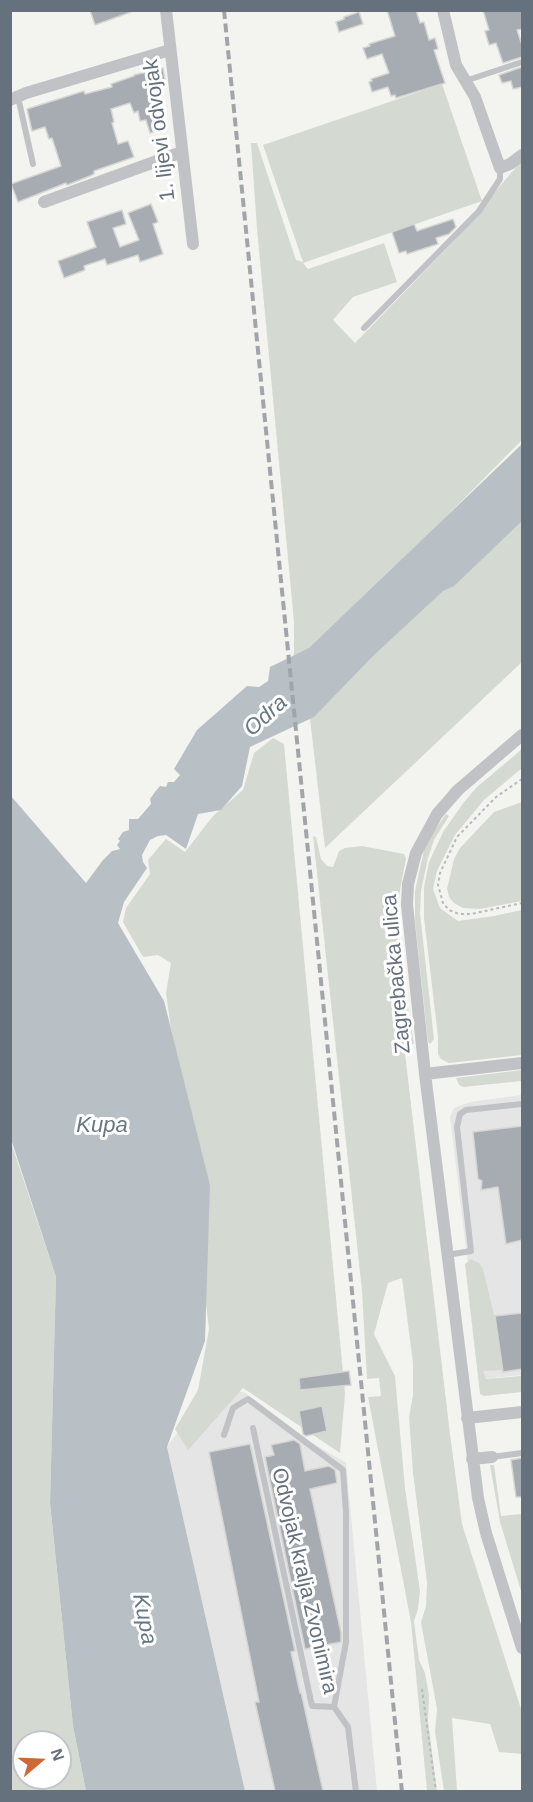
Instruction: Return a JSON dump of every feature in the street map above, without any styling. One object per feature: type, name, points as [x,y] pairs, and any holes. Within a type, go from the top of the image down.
[{"type":"street","name":"1. lijevi odvojak","points":[[166,10],[193,244]]},
{"type":"street","points":[[443,10],[456,65],[475,97],[500,168],[522,155]]},
{"type":"street","points":[[14,98],[170,50]]},
{"type":"street","points":[[44,202],[182,152]]},
{"type":"street","name":"Zagrebačka ulica","points":[[522,735],[458,790],[444,805],[416,853],[408,884],[407,905],[425,1074],[472,1459],[481,1515],[522,1648]]},
{"type":"street","name":"Zagrebačka ulica","points":[[425,1074],[522,1063]]},
{"type":"street","points":[[467,1418],[522,1412]]},
{"type":"street","points":[[472,1459],[492,1457]]},
{"type":"lane","points":[[465,81],[522,62]]},
{"type":"lane","points":[[14,98],[33,164]]},
{"type":"lane","points":[[364,328],[479,211],[500,179],[500,168]]},
{"type":"lane","points":[[447,1255],[471,1251],[457,1126],[458,1117],[466,1110],[522,1104]]},
{"type":"lane","points":[[224,1436],[233,1408],[248,1399],[343,1470],[346,1512],[346,1642],[334,1707]]},
{"type":"lane","name":"Odvojak kralja Zvonimira","points":[[253,1428],[312,1706],[334,1707],[348,1727],[356,1791]]},
{"type":"lane","points":[[492,1457],[522,1453]]},
{"type":"path","points":[[522,779],[496,797],[457,837],[440,873],[438,885],[443,903],[448,910],[459,914],[471,914],[522,903]]},
{"type":"path","points":[[422,1689],[436,1791]]},
{"type":"shaded area","points":[[442,84],[482,201],[303,263],[308,269],[384,243],[397,282],[353,297],[333,320],[355,343],[451,244],[522,160],[522,440],[317,647],[294,662],[294,622],[251,143],[257,143],[296,260],[303,262],[263,145]]},
{"type":"shaded area","points":[[522,509],[522,662],[325,848],[309,710]]},
{"type":"shaded area","points":[[273,738],[284,744],[345,1394],[340,1453],[243,1388],[188,1450],[175,1429],[198,1390],[209,1329],[166,993],[171,963],[158,955],[143,957],[123,922],[126,908],[150,874],[148,860],[166,839],[185,852],[213,816],[243,790],[254,753]]},
{"type":"shaded area","points":[[522,749],[522,768],[484,800],[455,835],[437,871],[433,889],[440,908],[458,921],[522,910],[522,1055],[449,1063],[441,1059],[438,1054],[424,918],[424,887],[429,862],[443,832],[464,802],[477,787]]},
{"type":"shaded area","points":[[522,802],[522,901],[480,909],[463,908],[454,903],[447,889],[454,859],[460,848],[494,812]]},
{"type":"shaded area","points":[[446,814],[449,816],[434,840],[428,858],[421,891],[420,913],[434,1039],[430,1044],[415,921],[415,891],[424,850]]},
{"type":"shaded area","points":[[313,836],[316,837],[321,859],[327,866],[333,867],[339,851],[362,846],[404,854],[406,858],[399,896],[398,945],[414,1044],[404,1045],[462,1524],[522,1712],[522,1754],[499,1752],[490,1724],[452,1718],[457,1791],[444,1791],[435,1732],[437,1709],[421,1622],[426,1606],[427,1582],[413,1473],[409,1417],[413,1395],[413,1363],[402,1278],[388,1283],[374,1334],[395,1376],[405,1488],[420,1591],[414,1621],[419,1660],[425,1673],[429,1696],[428,1721],[437,1791],[427,1791],[411,1622],[368,1397],[381,1396],[379,1378],[367,1379],[362,1291]]},
{"type":"shaded area","points":[[522,1070],[522,1081],[463,1087],[459,1085],[456,1078]]},
{"type":"shaded area","points":[[522,1095],[522,1375],[482,1379],[450,1117],[454,1108],[470,1102]]},
{"type":"shaded area","points":[[10,1139],[56,1277],[50,1504],[73,1726],[86,1791],[11,1791]]},
{"type":"shaded area","points":[[471,1259],[479,1263],[483,1269],[494,1315],[503,1370],[483,1371],[486,1379],[522,1376],[522,1392],[484,1396],[480,1394],[465,1264]]},
{"type":"shaded area","points":[[229,1392],[244,1392],[309,1441],[346,1463],[377,1791],[245,1791],[167,1447],[184,1424]]},
{"type":"shaded area","points":[[490,1465],[494,1465],[501,1516],[522,1514],[522,1594],[500,1522]]},
{"type":"water","name":"Kupa","points":[[522,444],[522,521],[454,586],[443,591],[372,657],[314,717],[250,747],[242,786],[221,810],[198,814],[186,849],[166,835],[150,840],[142,855],[147,868],[124,902],[118,923],[164,1001],[210,1185],[205,1341],[167,1447],[245,1791],[86,1791],[73,1726],[50,1503],[56,1277],[11,1139],[11,796],[86,883],[112,851],[120,849],[117,845],[120,841],[118,839],[123,832],[129,830],[129,819],[138,819],[151,804],[150,799],[160,786],[166,787],[168,782],[174,782],[180,775],[174,769],[197,730],[247,686],[259,687],[268,681],[270,667],[309,648]]},
{"type":"building","points":[[90,10],[131,10],[131,12],[95,25]]},
{"type":"building","points":[[387,10],[416,10],[420,23],[424,22],[429,40],[435,38],[438,49],[434,50],[445,83],[396,98],[395,95],[391,96],[388,87],[372,92],[369,82],[372,81],[371,79],[389,73],[382,54],[367,59],[363,48],[395,36]]},
{"type":"building","points":[[483,10],[522,10],[522,29],[517,30],[522,45],[522,57],[503,63],[496,43],[489,45],[485,31],[489,30]]},
{"type":"building","points":[[359,12],[363,24],[339,32],[336,22]]},
{"type":"building","points":[[522,67],[522,87],[513,89],[511,81],[502,83],[499,75]]},
{"type":"building","points":[[163,68],[166,86],[152,89],[158,113],[155,114],[159,130],[150,133],[146,120],[140,121],[138,111],[134,113],[130,103],[111,109],[118,144],[128,141],[134,157],[94,171],[94,174],[67,185],[66,183],[18,202],[11,184],[61,166],[52,138],[49,139],[45,127],[32,131],[27,109],[84,91],[85,94],[112,87],[111,84],[134,75]]},
{"type":"building","points":[[151,204],[158,222],[153,224],[163,254],[140,262],[138,255],[107,265],[105,259],[84,266],[85,270],[64,278],[58,261],[96,247],[87,222],[122,210],[126,224],[113,228],[120,247],[139,240],[128,213]]},
{"type":"building","points":[[453,219],[456,227],[449,234],[436,238],[438,244],[407,254],[406,251],[399,253],[392,232],[414,224],[417,231]]},
{"type":"building","points":[[522,1126],[522,1240],[506,1244],[498,1187],[481,1190],[482,1181],[478,1179],[473,1132]]},
{"type":"building","points":[[522,1313],[522,1369],[503,1372],[495,1316]]},
{"type":"building","points":[[349,1371],[351,1385],[300,1390],[299,1378]]},
{"type":"building","points":[[322,1406],[327,1431],[306,1436],[303,1434],[299,1411]]},
{"type":"building","points":[[294,1440],[300,1444],[305,1471],[329,1466],[335,1470],[337,1483],[310,1489],[341,1642],[305,1649],[265,1457],[274,1455],[271,1445]]},
{"type":"building","points":[[250,1444],[295,1651],[291,1652],[323,1791],[275,1791],[255,1702],[259,1702],[209,1452]]},
{"type":"building","points":[[522,1458],[522,1497],[516,1497],[511,1460]]},
{"type":"railway","points":[[224,10],[402,1792]]},
{"type":"water label","name":"Odra","points":[[266,716]]}]
